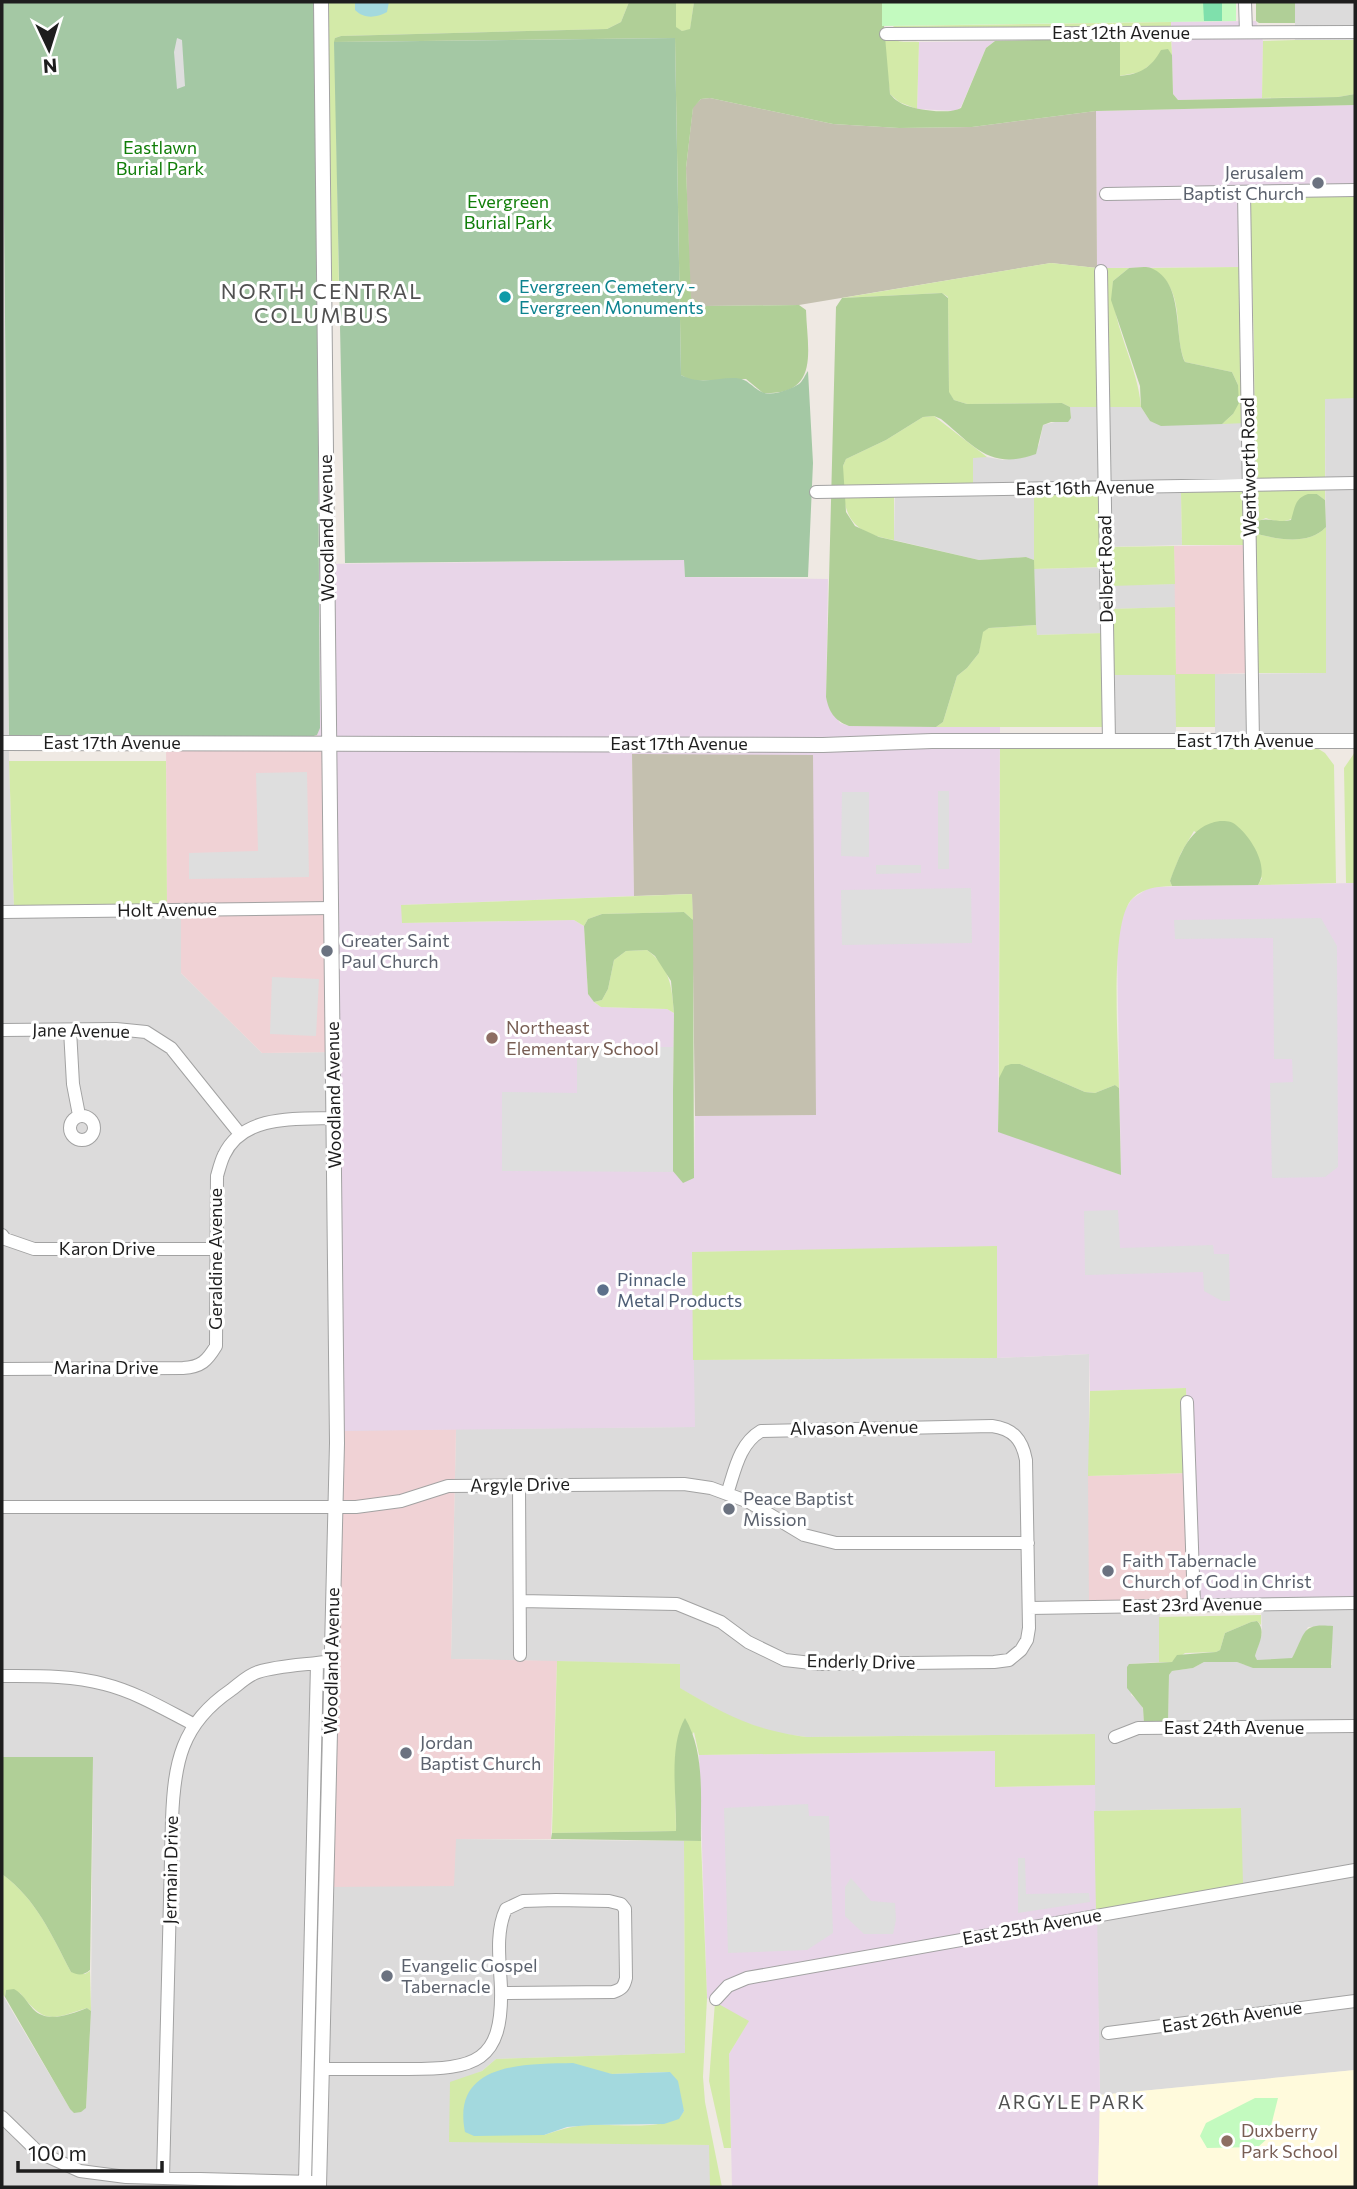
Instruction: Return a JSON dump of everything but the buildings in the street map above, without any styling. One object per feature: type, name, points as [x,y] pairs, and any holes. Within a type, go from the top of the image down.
[{"type":"street","name":"Woodland Avenue","points":[[315,2184],[323,2069],[324,1662],[336,1507],[337,1308],[321,2]]},
{"type":"street","points":[[1245,2],[1246,32]]},
{"type":"street","name":"East 12th Avenue","points":[[886,34],[1355,32]]},
{"type":"street","points":[[1106,194],[1355,190]]},
{"type":"street","name":"Wentworth Road","points":[[1244,192],[1254,741]]},
{"type":"street","name":"Delbert Road","points":[[1101,271],[1109,741]]},
{"type":"street","name":"East 16th Avenue","points":[[816,492],[1355,483]]},
{"type":"street","name":"East 17th Avenue","points":[[2,743],[823,745],[932,741],[1355,741]]},
{"type":"street","name":"Holt Avenue","points":[[2,912],[332,908]]},
{"type":"street","name":"Jane Avenue","points":[[2,1030],[116,1029],[146,1032],[171,1048],[240,1134]]},
{"type":"street","points":[[70,1030],[73,1084],[79,1115]]},
{"type":"street","points":[[240,1134],[276,1120],[335,1118]]},
{"type":"street","name":"Geraldine Avenue","points":[[208,1360],[216,1346],[217,1176],[224,1153],[240,1134]]},
{"type":"street","name":"Karon Drive","points":[[2,1235],[5,1239],[34,1250],[216,1249]]},
{"type":"street","name":"Marina Drive","points":[[2,1369],[183,1368],[197,1367],[208,1360]]},
{"type":"street","points":[[1187,1402],[1194,1605]]},
{"type":"street","name":"Alvason Avenue","points":[[727,1494],[743,1448],[750,1438],[761,1431],[992,1426],[1006,1428],[1017,1436],[1024,1447],[1028,1542]]},
{"type":"street","name":"Argyle Drive","points":[[2,1507],[356,1507],[401,1501],[448,1486],[684,1484],[711,1488],[750,1502],[804,1535],[836,1544],[1028,1542]]},
{"type":"street","points":[[519,1485],[520,1655]]},
{"type":"street","points":[[1028,1542],[1029,1608]]},
{"type":"street","name":"Enderly Drive","points":[[520,1601],[677,1604],[721,1622],[748,1642],[785,1660],[820,1664],[1009,1660],[1021,1650],[1027,1640],[1029,1608]]},
{"type":"street","name":"East 23rd Avenue","points":[[1029,1608],[1355,1603]]},
{"type":"street","points":[[2,2117],[38,2152],[80,2171],[125,2178],[315,2184],[324,1662]]},
{"type":"street","name":"Jermain Drive","points":[[163,2178],[173,1783],[181,1750],[193,1724],[216,1700],[256,1672],[324,1662]]},
{"type":"street","points":[[2,1676],[84,1679],[106,1684],[148,1700],[193,1724]]},
{"type":"street","name":"East 24th Avenue","points":[[1115,1737],[1138,1728],[1355,1726]]},
{"type":"street","name":"East 25th Avenue","points":[[716,1999],[728,1986],[747,1979],[1355,1870]]},
{"type":"street","points":[[323,2069],[452,2068],[474,2062],[490,2048],[499,2031],[500,1931],[506,1909],[523,1901],[533,1900],[609,1901],[621,1904],[627,1916],[625,1986],[613,1992],[501,1993]]},
{"type":"street","name":"East 26th Avenue","points":[[1108,2033],[1355,2001]]},
{"type":"shaded area","points":[[1295,2],[1355,2],[1355,40],[1295,40]]},
{"type":"shaded area","points":[[1256,21],[1263,41],[1262,98],[1178,100],[1173,94],[1171,22]]},
{"type":"shaded area","points":[[2,31],[9,761],[14,907],[181,911],[181,973],[262,1053],[334,1052],[456,1839],[684,1841],[685,2053],[496,2059],[482,2071],[463,2079],[449,2141],[710,2145],[710,2187],[2,2187],[2,1994],[70,2109],[86,2108],[91,2011],[93,1758],[2,1757]]},
{"type":"shaded area","points":[[177,38],[182,40],[185,86],[177,89],[174,52]]},
{"type":"shaded area","points":[[995,41],[986,48],[961,107],[956,111],[917,109],[919,42]]},
{"type":"shaded area","points":[[710,98],[833,124],[899,128],[972,127],[1096,111],[1097,268],[1051,263],[799,305],[705,306],[691,299],[690,292],[686,168],[693,107],[701,99]]},
{"type":"shaded area","points":[[1355,105],[1355,196],[1251,267],[1097,268],[1096,111]]},
{"type":"shaded area","points":[[1325,398],[1355,398],[1355,748],[1215,748],[1215,674],[1326,673]]},
{"type":"shaded area","points":[[1070,407],[1141,407],[1150,421],[1253,422],[1245,492],[1181,493],[1182,545],[1103,547],[1034,493],[1034,560],[1026,557],[979,560],[894,540],[895,488],[973,457],[1003,460],[1026,457],[1039,445],[1043,425],[1071,418]]},
{"type":"shaded area","points":[[1254,545],[1255,673],[1176,675],[1174,546]]},
{"type":"shaded area","points":[[684,560],[685,577],[828,579],[826,697],[840,723],[849,726],[1000,727],[998,1131],[1121,1175],[1117,947],[1122,914],[1132,899],[1150,887],[1355,883],[1355,1604],[1191,1607],[1186,1388],[1090,1391],[1089,1354],[997,1358],[997,1247],[692,1252],[695,1427],[338,1431],[330,745],[317,735],[320,727],[319,564]],"holes":[[[632,754],[816,1115],[695,1116],[694,1178],[672,1170],[674,1013],[667,1009],[601,1007],[594,1002],[588,994],[584,926],[574,920],[402,923],[402,905],[634,896]]]},
{"type":"shaded area","points":[[1110,567],[1111,585],[1175,584],[1175,607],[1111,609],[1111,633],[1036,635],[1034,569]]},
{"type":"shaded area","points":[[1105,675],[1176,675],[1176,748],[1105,748]]},
{"type":"shaded area","points":[[317,735],[330,745],[334,1052],[262,1053],[181,973],[181,911],[167,911],[166,739],[304,739]]},
{"type":"shaded area","points":[[632,754],[813,755],[816,1115],[695,1116],[692,894],[634,896]]},
{"type":"shaded area","points":[[307,772],[309,877],[189,879],[189,853],[258,851],[256,773]]},
{"type":"shaded area","points":[[938,791],[949,791],[949,869],[938,869]]},
{"type":"shaded area","points":[[842,792],[869,792],[869,857],[841,856]]},
{"type":"shaded area","points":[[876,865],[921,865],[921,873],[876,874]]},
{"type":"shaded area","points":[[971,888],[972,943],[842,945],[841,890]]},
{"type":"shaded area","points":[[1321,918],[1337,946],[1338,1167],[1325,1177],[1272,1178],[1270,1083],[1293,1082],[1292,1059],[1274,1059],[1273,938],[1175,939],[1174,920]]},
{"type":"shaded area","points":[[272,977],[319,979],[316,1036],[270,1034]]},
{"type":"shaded area","points":[[577,1047],[673,1047],[673,1172],[502,1171],[502,1092],[577,1093]]},
{"type":"shaded area","points":[[1118,1210],[1120,1248],[1213,1245],[1214,1254],[1229,1254],[1230,1301],[1222,1301],[1204,1291],[1203,1272],[1085,1275],[1084,1211]]},
{"type":"shaded area","points":[[1089,1354],[1089,1607],[1160,1607],[1159,1662],[1129,1664],[1131,1695],[1140,1702],[1144,1724],[1168,1723],[1169,1675],[1172,1671],[1193,1668],[1204,1662],[1332,1665],[1332,1626],[1308,1627],[1292,1658],[1256,1660],[1262,1634],[1261,1605],[1355,1604],[1355,2070],[1100,2095],[1096,1910],[1241,1808],[1094,1811],[1095,1734],[807,1737],[776,1733],[734,1719],[679,1688],[679,1664],[451,1659],[456,1429],[694,1427],[693,1360],[997,1358]]},
{"type":"shaded area","points":[[456,1429],[451,1659],[557,1661],[551,1839],[456,1839],[454,1886],[328,1887],[338,1431]]},
{"type":"shaded area","points":[[1188,1473],[1191,1607],[1089,1608],[1088,1476]]},
{"type":"shaded area","points":[[995,1751],[995,1787],[1095,1785],[1100,2095],[1098,2187],[732,2187],[729,2054],[748,2022],[707,1998],[699,1755]]},
{"type":"shaded area","points":[[808,1804],[809,1816],[829,1816],[833,1933],[807,1950],[728,1953],[724,1808]]},
{"type":"shaded area","points":[[1018,1858],[1025,1858],[1026,1894],[1089,1893],[1090,1902],[1018,1913]]},
{"type":"shaded area","points":[[851,1878],[871,1901],[895,1903],[893,1934],[864,1934],[845,1916],[845,1887]]},
{"type":"shaded area","name":"Duxberry Park School","points":[[1355,2070],[1355,2187],[1098,2187],[1100,2095]]},
{"type":"green space","name":"Eastlawn Burial Park","points":[[2,2],[315,2],[320,728],[317,735],[304,739],[9,738]]},
{"type":"green space","points":[[326,2],[629,2],[621,22],[607,29],[335,38],[339,294],[332,294]]},
{"type":"green space","points":[[629,2],[676,2],[676,27],[682,31],[690,29],[694,2],[882,2],[890,94],[905,105],[930,111],[961,108],[986,48],[995,41],[1120,38],[1120,76],[1144,69],[1161,50],[1168,49],[1172,55],[1173,94],[1178,100],[1338,97],[1355,94],[1355,105],[1096,111],[972,127],[899,128],[833,124],[710,98],[701,99],[693,108],[686,168],[691,298],[705,306],[799,305],[806,310],[808,354],[807,367],[802,378],[794,387],[782,392],[763,393],[746,379],[692,381],[681,375],[675,38],[334,42],[335,38],[341,36],[607,29],[621,22]]},
{"type":"green space","points":[[676,2],[694,2],[690,30],[682,31],[676,28]]},
{"type":"green space","points":[[882,2],[1236,2],[1236,21],[882,26]]},
{"type":"green space","points":[[1203,2],[1222,2],[1222,21],[1204,21]]},
{"type":"green space","points":[[1256,2],[1295,2],[1295,23],[1259,23],[1256,21]]},
{"type":"green space","points":[[1171,22],[1171,30],[896,29],[893,26]]},
{"type":"green space","points":[[882,26],[893,39],[919,42],[917,109],[899,102],[890,94]]},
{"type":"green space","name":"Evergreen Burial Park","points":[[675,38],[681,375],[701,380],[739,378],[762,392],[771,394],[799,384],[808,371],[813,463],[808,577],[685,577],[684,560],[345,563],[334,42]]},
{"type":"green space","points":[[1120,38],[1171,38],[1172,55],[1168,50],[1141,72],[1119,76]]},
{"type":"green space","points":[[1355,40],[1355,94],[1338,97],[1262,98],[1263,41]]},
{"type":"green space","points":[[1355,196],[1355,398],[1325,399],[1325,478],[1259,479],[1255,475],[1252,201],[1260,197]]},
{"type":"green space","points":[[1051,263],[1129,268],[1113,281],[1113,297],[1141,407],[1070,407],[1062,403],[967,404],[954,400],[949,393],[948,297],[942,293],[842,298]]},
{"type":"green space","points":[[1242,267],[1246,423],[1222,424],[1233,414],[1238,385],[1232,372],[1185,362],[1172,291],[1165,280],[1150,268]]},
{"type":"green space","points":[[1129,268],[1151,268],[1162,275],[1169,285],[1174,297],[1181,351],[1185,362],[1232,372],[1238,385],[1239,403],[1233,414],[1222,424],[1161,426],[1150,421],[1141,407],[1140,386],[1111,300],[1113,281]]},
{"type":"green space","points":[[942,293],[948,298],[949,392],[954,400],[967,404],[1062,403],[1070,407],[1071,418],[1068,422],[1043,425],[1036,454],[1006,459],[983,453],[941,419],[934,416],[923,417],[886,440],[846,459],[843,466],[846,512],[855,526],[879,537],[979,560],[1026,557],[1034,560],[1036,625],[989,628],[983,632],[979,653],[957,676],[943,722],[936,727],[849,726],[833,715],[826,697],[836,307],[842,298]]},
{"type":"green space","points":[[934,416],[987,457],[973,458],[973,485],[843,490],[843,466],[846,459],[886,440],[923,417]]},
{"type":"green space","points":[[1325,487],[1325,500],[1317,494],[1301,512],[1289,520],[1275,521],[1266,518],[1254,523],[1254,498],[1258,490]]},
{"type":"green space","points":[[1238,489],[1245,492],[1248,545],[1182,545],[1181,493],[1186,490]]},
{"type":"green space","points":[[1034,493],[1099,495],[1102,501],[1104,567],[1034,569]]},
{"type":"green space","points":[[1308,494],[1317,494],[1325,500],[1326,527],[1319,533],[1311,537],[1292,539],[1254,533],[1254,523],[1258,521],[1291,520],[1298,501]]},
{"type":"green space","points":[[894,495],[894,540],[860,528],[849,516],[844,497]]},
{"type":"green space","points":[[1326,527],[1326,673],[1255,673],[1254,533],[1282,539],[1301,539],[1311,537]]},
{"type":"green space","points":[[1174,546],[1175,584],[1111,586],[1110,547]]},
{"type":"green space","points":[[1175,607],[1176,674],[1215,674],[1215,727],[1176,727],[1175,675],[1112,675],[1110,609]]},
{"type":"green space","points":[[1036,625],[1037,635],[1105,633],[1105,727],[936,727],[943,722],[957,676],[979,653],[982,632],[989,628]]},
{"type":"green space","points":[[1000,748],[1317,748],[1325,753],[1334,765],[1336,883],[1258,885],[1262,878],[1194,831],[1181,853],[1170,881],[1172,886],[1156,887],[1142,892],[1133,898],[1125,911],[1120,932],[1117,987],[1119,1088],[1115,1085],[1095,1093],[1085,1092],[1020,1064],[999,1078]]},
{"type":"green space","points":[[1355,752],[1355,883],[1346,883],[1344,768]]},
{"type":"green space","points":[[9,761],[166,761],[167,905],[14,907]]},
{"type":"green space","points":[[1220,821],[1234,824],[1253,845],[1262,870],[1258,885],[1172,886],[1170,881],[1187,843],[1201,828]]},
{"type":"green space","points":[[692,894],[693,920],[684,912],[602,914],[588,919],[584,926],[574,920],[402,923],[401,905]]},
{"type":"green space","points":[[684,912],[693,920],[694,1178],[683,1183],[672,1170],[674,1013],[671,981],[655,956],[647,950],[626,951],[614,960],[608,989],[602,1000],[594,1002],[588,994],[584,926],[588,919],[602,914]]},
{"type":"green space","points":[[647,950],[661,963],[668,978],[674,1013],[667,1009],[601,1007],[594,1002],[602,1000],[608,989],[614,960],[626,951]]},
{"type":"green space","points":[[1020,1064],[1085,1092],[1095,1093],[1115,1085],[1119,1088],[1121,1175],[998,1132],[999,1078],[1005,1066]]},
{"type":"green space","points":[[997,1246],[997,1358],[693,1360],[692,1252]]},
{"type":"green space","points":[[1186,1388],[1188,1473],[1088,1476],[1090,1391]]},
{"type":"green space","points":[[1261,1615],[1261,1625],[1257,1621],[1251,1622],[1225,1633],[1220,1650],[1216,1652],[1185,1653],[1172,1662],[1159,1662],[1159,1617]]},
{"type":"green space","points":[[1257,1621],[1262,1634],[1255,1656],[1257,1660],[1292,1658],[1306,1631],[1315,1626],[1333,1626],[1331,1668],[1253,1668],[1237,1662],[1204,1662],[1193,1668],[1172,1671],[1169,1675],[1168,1723],[1144,1724],[1143,1708],[1127,1688],[1129,1664],[1172,1662],[1177,1655],[1216,1652],[1220,1650],[1225,1633]]},
{"type":"green space","points":[[557,1661],[680,1664],[680,1688],[696,1698],[755,1726],[807,1737],[1095,1734],[1095,1785],[995,1787],[995,1751],[699,1755],[694,1732],[675,1756],[676,1831],[552,1833]]},
{"type":"green space","points":[[685,1718],[692,1732],[699,1762],[701,1841],[551,1839],[552,1833],[676,1831],[675,1758]]},
{"type":"green space","points":[[2,1757],[93,1757],[90,1970],[83,1974],[71,1972],[34,1906],[2,1874]]},
{"type":"green space","points":[[1241,1808],[1243,1885],[1096,1910],[1094,1811]]},
{"type":"green space","points":[[684,1841],[701,1841],[707,1998],[703,2077],[705,2102],[722,2187],[710,2187],[709,2145],[449,2142],[450,2082],[482,2071],[496,2059],[685,2053]],"holes":[[[597,2071],[611,2074],[670,2072],[684,2111],[677,2118],[654,2125],[582,2126],[544,2135]]]},
{"type":"green space","points":[[2,1874],[34,1906],[71,1972],[85,1974],[90,1971],[91,2011],[87,2008],[49,2017],[42,2015],[20,1993],[6,1990],[5,1997],[2,1994]]},
{"type":"green space","points":[[14,1989],[33,2009],[45,2016],[59,2016],[87,2008],[91,2011],[86,2108],[81,2112],[74,2113],[70,2109],[5,1997],[6,1990]]},
{"type":"green space","points":[[715,2002],[749,2021],[729,2054],[731,2148],[724,2148],[709,2081]]},
{"type":"green space","points":[[1255,2098],[1278,2098],[1268,2138],[1258,2147],[1207,2148],[1200,2136],[1206,2123]]},
{"type":"water","points":[[355,2],[389,2],[387,12],[370,17],[355,10]]},
{"type":"water","points":[[573,2063],[612,2074],[670,2072],[678,2081],[684,2111],[679,2119],[664,2124],[567,2127],[544,2135],[474,2136],[465,2132],[464,2109],[469,2092],[480,2080],[514,2067]]},
{"type":"place","name":"Jerusalem Baptist Church","points":[[1318,183]]},
{"type":"place","name":"Evergreen Cemetery - Evergreen Monuments","points":[[505,297]]},
{"type":"place","name":"Greater Saint Paul Church","points":[[327,951]]},
{"type":"place","name":"Northeast Elementary School","points":[[492,1038]]},
{"type":"place","name":"Pinnacle Metal Products","points":[[603,1290]]},
{"type":"place","name":"Peace Baptist Mission","points":[[729,1509]]},
{"type":"place","name":"Faith Tabernacle Church of God in Christ","points":[[1108,1571]]},
{"type":"place","name":"Jordan Baptist Church","points":[[406,1753]]},
{"type":"place","name":"Evangelic Gospel Tabernacle","points":[[387,1976]]},
{"type":"place","name":"Duxberry Park School","points":[[1227,2141]]},
{"type":"district","name":"NORTH CENTRAL COLUMBUS","points":[[322,304]]},
{"type":"district","name":"ARGYLE PARK","points":[[1072,2102]]}]
